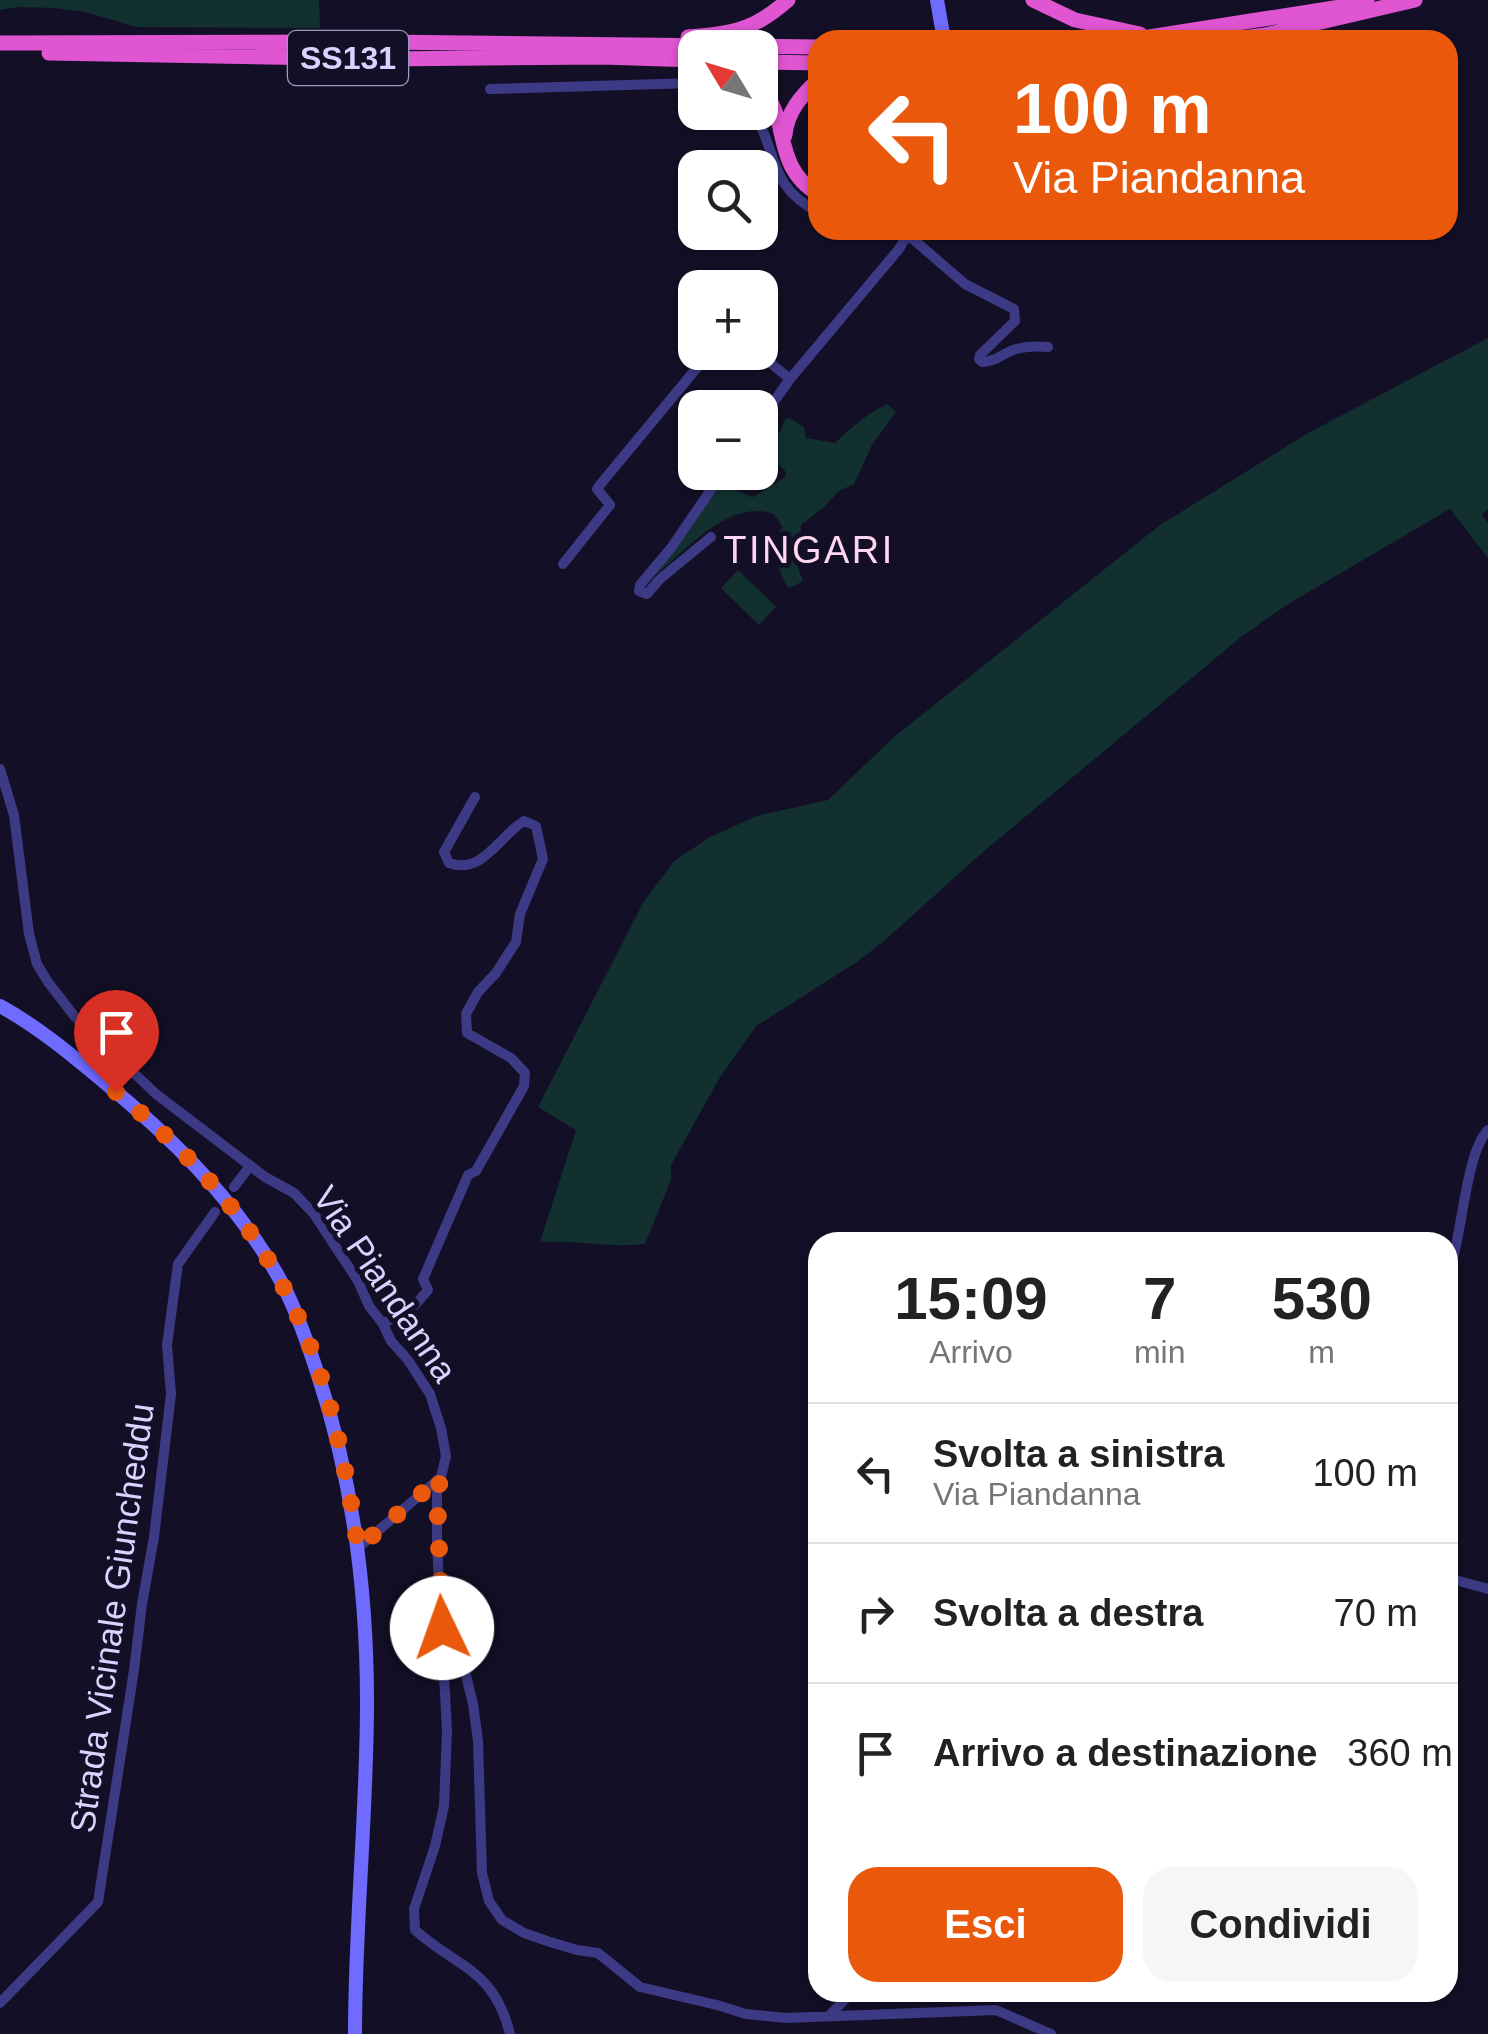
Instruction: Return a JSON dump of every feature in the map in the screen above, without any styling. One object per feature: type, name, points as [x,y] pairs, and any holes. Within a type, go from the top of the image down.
[{"type":"highway","points":[[578,45],[732,33],[763,21],[788,0]]},
{"type":"highway","points":[[1034,0],[1075,20],[1118,30]]},
{"type":"highway","points":[[1196,30],[1368,0]]},
{"type":"highway","points":[[1285,30],[1414,0]]},
{"type":"highway","name":"SS131","points":[[0,43],[808,47]]},
{"type":"highway","name":"SS131","points":[[0,53],[603,57],[678,62]]},
{"type":"highway","points":[[778,62],[808,63]]},
{"type":"highway","points":[[784,154],[786,122],[808,90]]},
{"type":"highway","points":[[778,121],[784,154],[808,187]]},
{"type":"main road","points":[[938,0],[943,30]]},
{"type":"main road","points":[[0,1006],[39,1030],[160,1128],[226,1202],[265,1255],[308,1342],[334,1422],[350,1495],[365,1618],[367,1703],[354,2034]]},
{"type":"street","points":[[490,88],[678,83]]},
{"type":"street","points":[[764,130],[775,171],[798,200],[808,206]]},
{"type":"street","points":[[778,396],[898,240]]},
{"type":"street","points":[[914,240],[964,284],[1014,309],[1014,321],[980,355],[982,362],[1013,350],[1048,346]]},
{"type":"street","points":[[563,564],[610,504],[599,486],[695,370]]},
{"type":"street","points":[[778,370],[790,380]]},
{"type":"street","points":[[711,490],[639,591],[647,594],[711,537]]},
{"type":"street","name":"Via Piandanna","points":[[0,769],[14,815],[28,934],[37,964],[48,982],[75,1016],[156,1094],[250,1166],[294,1194],[314,1214],[358,1281],[390,1341],[430,1394],[446,1456],[437,1493],[447,1731],[444,1806],[414,1909],[415,1930],[489,1986],[505,2015],[510,2034]]},
{"type":"street","points":[[383,1324],[415,1305],[428,1290],[423,1279],[468,1175],[476,1171],[524,1086],[526,1073],[511,1058],[468,1033],[466,1014],[516,942],[520,914],[543,859],[541,841],[536,826],[524,820],[478,862],[460,867],[449,863],[444,852],[474,797]]},
{"type":"street","points":[[1457,1232],[1470,1175],[1482,1136],[1488,1130]]},
{"type":"street","points":[[234,1187],[250,1166]]},
{"type":"street","name":"Strada Vicinale Giuncheddu","points":[[0,2004],[98,1902],[154,1537],[171,1394],[167,1345],[178,1264],[215,1212]]},
{"type":"street","points":[[358,1548],[441,1477]]},
{"type":"street","points":[[1458,1581],[1488,1589]]},
{"type":"street","points":[[440,1590],[454,1626],[478,1741],[482,1873],[489,1901],[502,1920],[524,1932],[598,1953],[640,1987],[746,2014],[786,2018],[996,2010],[1051,2034]]},
{"type":"street","points":[[828,2016],[842,2002]]},
{"type":"green space","points":[[0,0],[319,0],[320,28],[137,27],[55,8],[0,10]]},
{"type":"green space","points":[[1488,338],[1488,509],[1482,514],[1488,524],[1488,558],[1450,509],[1288,604],[1241,637],[983,852],[884,941],[756,1026],[719,1079],[671,1165],[671,1180],[645,1244],[540,1242],[576,1130],[538,1107],[643,903],[674,861],[710,837],[757,816],[828,800],[894,737],[1160,525],[1310,432]]},
{"type":"green space","points":[[887,404],[896,412],[872,445],[854,484],[839,491],[801,525],[803,535],[824,558],[816,564],[800,561],[797,565],[803,581],[790,588],[786,585],[774,557],[786,546],[779,531],[783,528],[774,514],[757,511],[741,513],[710,529],[655,575],[715,490],[736,490],[753,497],[764,490],[778,490],[778,481],[786,472],[778,464],[778,432],[785,419],[804,427],[806,438],[835,443]]},
{"type":"green space","points":[[738,570],[776,607],[759,625],[721,588]]},
{"type":"district","name":"TINGARI","points":[[809,550]]},
{"type":"route","points":[[116,1092],[186,1155],[265,1255],[286,1291],[308,1342],[334,1422],[358,1548],[441,1477],[437,1493],[442,1628]]}]
